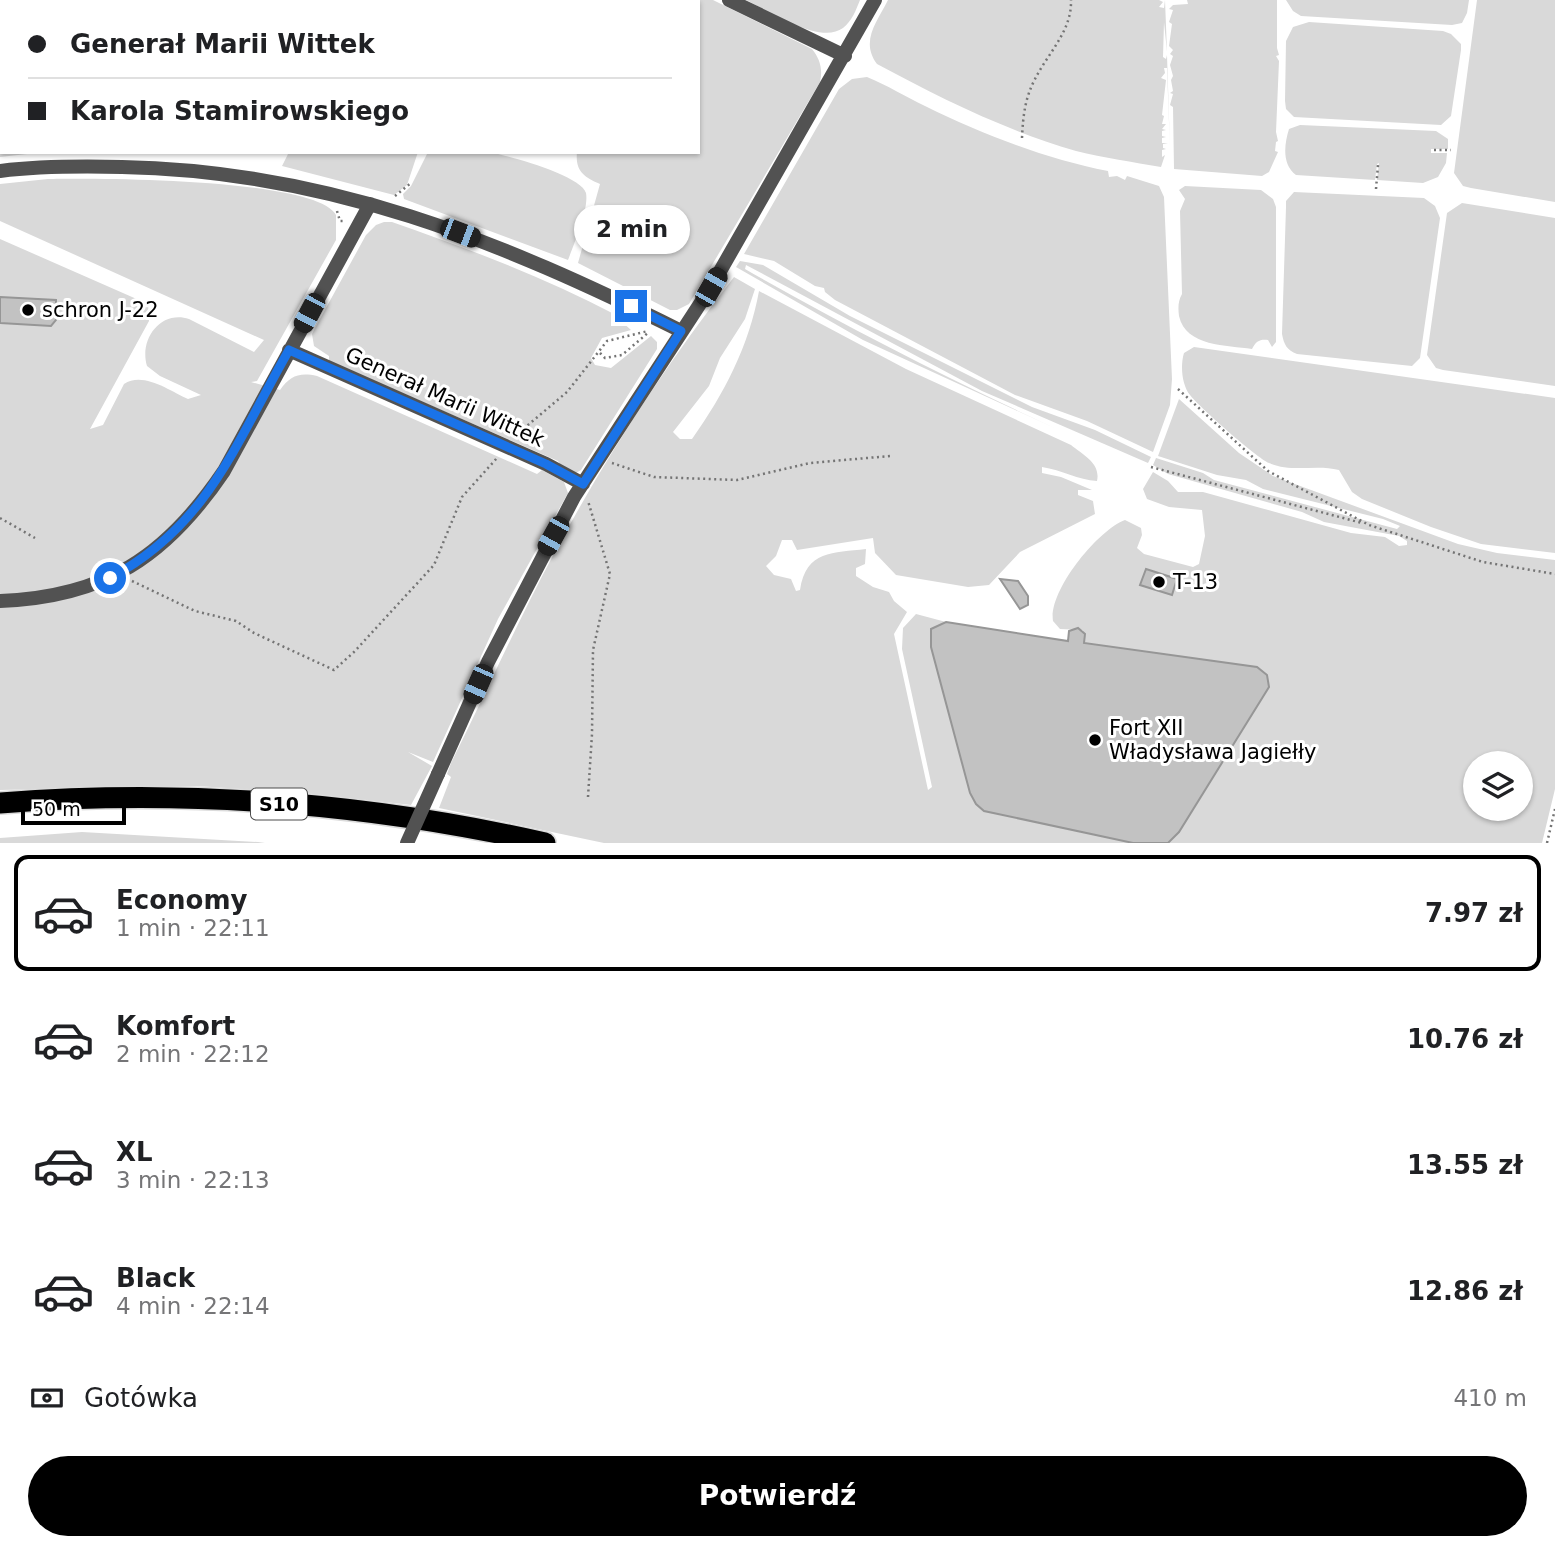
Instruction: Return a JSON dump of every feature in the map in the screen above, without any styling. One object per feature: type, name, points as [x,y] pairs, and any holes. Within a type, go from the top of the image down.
[{"type":"highway","name":"S10","points":[[0,803],[141,797],[269,803],[394,816],[545,843]]},
{"type":"street","points":[[729,0],[845,56]]},
{"type":"street","points":[[407,843],[488,662],[542,555],[583,484],[711,287],[875,0]]},
{"type":"street","points":[[0,171],[74,166],[195,169],[287,183],[370,204],[460,233],[550,267],[681,331]]},
{"type":"street","points":[[0,601],[33,600],[74,591],[110,578],[157,549],[193,514],[218,480],[370,204]]},
{"type":"street","name":"Generał Marii Wittek","points":[[289,350],[502,451],[583,484]]},
{"type":"path","points":[[1022,138],[1024,106],[1035,78],[1054,51],[1070,18],[1072,0]]},
{"type":"path","points":[[1433,150],[1451,150]]},
{"type":"path","points":[[1376,189],[1378,164]]},
{"type":"path","points":[[391,198],[400,194],[411,183]]},
{"type":"path","points":[[336,209],[341,220],[341,229]]},
{"type":"path","points":[[341,220],[359,225]]},
{"type":"path","points":[[138,575],[130,580],[195,611],[236,621],[254,633],[334,670],[355,652],[433,565],[462,496],[502,451],[567,391],[607,341],[652,330],[622,355],[605,358],[600,353]]},
{"type":"path","points":[[1178,388],[1268,471],[1369,525]]},
{"type":"path","points":[[608,462],[653,477],[737,480],[810,463],[890,456]]},
{"type":"path","points":[[1151,467],[1369,525],[1483,562],[1555,574]]},
{"type":"path","points":[[583,484],[610,574],[593,650],[592,734],[587,797]]},
{"type":"path","points":[[0,518],[35,538]]},
{"type":"path","points":[[1547,843],[1555,808]]},
{"type":"shaded area","points":[[700,0],[713,0],[812,49],[817,57],[820,64],[820,82],[689,304],[677,310],[670,310],[578,263],[600,184],[589,179],[579,169],[577,154],[700,154]]},
{"type":"shaded area","points":[[746,0],[860,0],[851,19],[843,28],[833,32],[821,32],[808,30]]},
{"type":"shaded area","points":[[888,0],[1159,0],[1163,2],[1159,7],[1164,8],[1165,0],[1167,52],[1164,22],[1163,57],[1166,59],[1167,55],[1170,150],[1167,68],[1164,68],[1165,73],[1161,78],[1166,80],[1162,124],[1166,124],[1162,129],[1166,130],[1162,131],[1162,136],[1166,137],[1162,138],[1162,143],[1168,143],[1163,144],[1166,149],[1162,150],[1162,157],[1165,155],[1161,167],[1076,151],[1025,134],[949,101],[877,64],[872,56],[870,39]]},
{"type":"shaded area","points":[[1187,0],[1277,0],[1278,141],[1275,151],[1278,152],[1269,172],[1262,176],[1174,169],[1173,107],[1170,105],[1173,76],[1170,65],[1173,56],[1170,54],[1173,50],[1169,46],[1172,24],[1169,22],[1173,10],[1169,9],[1173,5],[1188,4]]},
{"type":"shaded area","points":[[1286,0],[1469,0],[1462,23],[1452,25],[1301,16],[1293,11]]},
{"type":"shaded area","points":[[1477,0],[1555,0],[1555,202],[1463,186],[1454,173]]},
{"type":"shaded area","points":[[1309,22],[1443,31],[1451,34],[1461,44],[1461,50],[1451,116],[1441,125],[1294,117],[1286,109],[1285,101],[1286,41],[1293,27]]},
{"type":"shaded area","points":[[867,77],[992,136],[1061,160],[1108,171],[1109,177],[1117,176],[1125,180],[1127,176],[1159,186],[1164,197],[1172,379],[1170,405],[1153,452],[1087,421],[1015,395],[835,300],[824,288],[815,286],[774,261],[744,254],[839,89],[852,79]]},
{"type":"shaded area","points":[[1300,125],[1436,131],[1448,139],[1448,149],[1431,149],[1431,153],[1447,153],[1446,163],[1438,177],[1423,183],[1377,180],[1379,163],[1375,180],[1296,175],[1288,166],[1285,148],[1289,129]]},
{"type":"shaded area","points":[[0,154],[27,154],[0,157]]},
{"type":"shaded area","points":[[288,154],[417,154],[407,185],[394,195],[282,166]]},
{"type":"shaded area","points":[[427,154],[496,154],[529,162],[572,180],[582,187],[586,200],[568,260],[404,199],[403,194],[411,186]]},
{"type":"shaded area","points":[[48,179],[154,180],[248,187],[320,203],[336,215],[336,240],[257,381],[251,382],[280,390],[287,381],[296,376],[317,376],[537,474],[542,470],[564,482],[568,493],[498,619],[433,762],[408,752],[432,766],[411,805],[313,794],[197,786],[0,790],[0,239],[148,304],[149,321],[90,429],[103,425],[124,384],[131,381],[148,381],[188,399],[201,395],[160,376],[147,366],[146,346],[154,329],[161,323],[179,317],[189,319],[254,352],[264,340],[0,221],[0,184]]},
{"type":"shaded area","points":[[1185,186],[1261,190],[1273,199],[1276,207],[1276,342],[1272,347],[1268,340],[1260,340],[1252,349],[1209,343],[1190,334],[1183,326],[1178,307],[1182,294],[1180,211],[1185,199],[1179,190]]},
{"type":"shaded area","points":[[1294,192],[1424,198],[1435,206],[1440,218],[1420,358],[1412,366],[1297,354],[1286,347],[1282,334],[1286,201]]},
{"type":"shaded area","points":[[1462,203],[1555,218],[1555,386],[1443,370],[1436,368],[1427,355],[1447,213]]},
{"type":"shaded area","points":[[392,222],[506,264],[616,315],[620,311],[620,320],[631,330],[602,338],[591,358],[595,365],[611,368],[651,336],[657,342],[657,349],[581,470],[576,473],[563,468],[558,461],[329,361],[329,356],[314,346],[312,334],[366,235],[376,225]]},
{"type":"shaded area","points":[[740,261],[763,265],[850,316],[1032,407],[1095,430],[1151,457],[1148,463],[982,391],[746,265],[745,269],[862,333],[1061,431],[863,340],[736,267]]},
{"type":"shaded area","points":[[734,277],[755,289],[745,319],[720,358],[709,386],[673,432],[680,439],[692,439],[725,387],[749,331],[759,291],[906,369],[1071,445],[1094,464],[1097,481],[1042,467],[1042,473],[1061,477],[1092,490],[1078,490],[1078,495],[1093,501],[1095,514],[1020,552],[989,585],[968,587],[896,575],[875,553],[873,538],[797,550],[792,540],[782,540],[776,556],[766,566],[774,575],[791,579],[796,591],[800,590],[808,567],[823,556],[866,549],[865,564],[856,568],[856,576],[873,587],[889,592],[894,601],[907,612],[894,634],[928,790],[932,787],[902,649],[903,628],[916,614],[946,622],[931,629],[931,647],[970,793],[976,804],[984,811],[1133,843],[604,843],[439,808],[451,777],[447,774],[451,763],[552,557],[599,474],[650,393]]},
{"type":"shaded area","points":[[1194,347],[1555,398],[1555,553],[1481,544],[1431,527],[1362,499],[1352,492],[1339,470],[1286,467],[1269,463],[1228,432],[1187,391],[1182,364],[1184,353]]},
{"type":"shaded area","points":[[1179,399],[1239,453],[1273,476],[1458,544],[1497,553],[1555,560],[1555,789],[1542,843],[1168,843],[1179,832],[1269,687],[1267,675],[1257,667],[1084,643],[1083,630],[1060,629],[1053,621],[1058,594],[1066,578],[1089,548],[1125,520],[1141,528],[1142,535],[1137,548],[1144,554],[1193,567],[1199,564],[1205,536],[1202,510],[1169,507],[1147,499],[1143,489],[1153,472],[1168,481],[1178,492],[1203,492],[1351,533],[1385,537],[1399,546],[1407,545],[1407,541],[1399,536],[1324,522],[1302,512],[1168,474],[1153,465],[1156,458],[1203,473],[1214,480],[1397,529],[1400,526],[1383,519],[1263,489],[1246,480],[1217,475],[1158,456]]},
{"type":"shaded area","points":[[82,832],[265,843],[0,843],[0,838]]},
{"type":"building","name":"schron J-22","points":[[0,297],[56,300],[56,320],[51,326],[0,323]]},
{"type":"building","name":"T-13","points":[[1146,569],[1177,579],[1172,595],[1140,585]]},
{"type":"building","points":[[1000,579],[1018,581],[1028,596],[1028,605],[1020,609]]},
{"type":"building","name":"Fort XII Władysława Jagiełły","points":[[946,622],[1068,641],[1069,631],[1078,628],[1085,634],[1084,643],[1257,667],[1267,675],[1269,687],[1179,832],[1168,843],[1133,843],[984,811],[976,804],[970,793],[931,647],[931,629]]},
{"type":"place","name":"schron J-22","points":[[28,310]]},
{"type":"place","name":"T-13","points":[[1159,582]]},
{"type":"place","name":"Fort XII Władysława Jagiełły","points":[[1095,740]]},
{"type":"route","points":[[110,578],[157,549],[193,514],[223,471],[289,350],[546,464],[583,484],[681,331],[631,306]]}]
